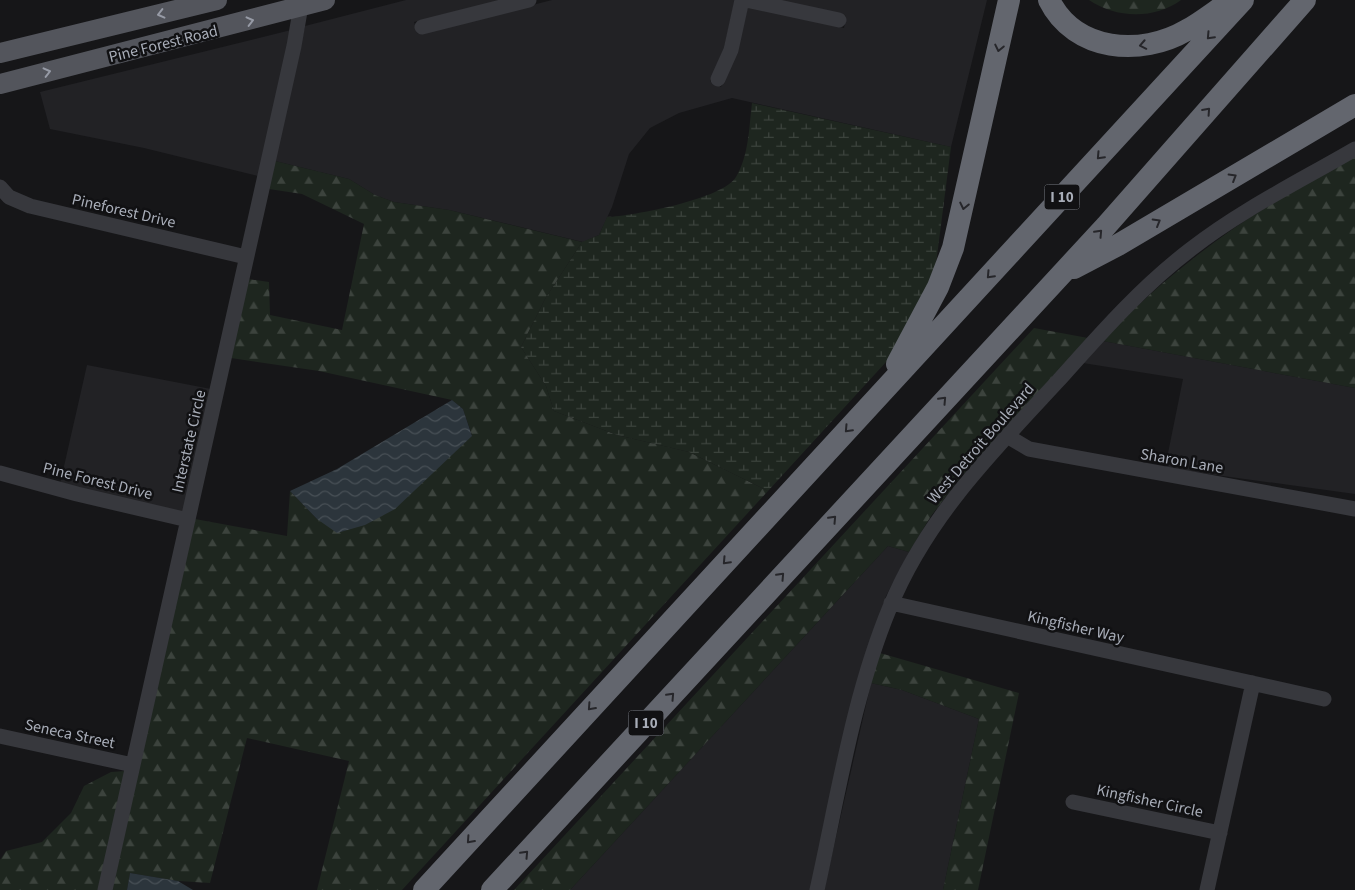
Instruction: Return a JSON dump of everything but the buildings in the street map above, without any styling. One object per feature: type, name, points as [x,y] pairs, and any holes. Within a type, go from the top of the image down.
[{"type":"highway","points":[[882,394],[938,287],[953,248],[1009,0]]},
{"type":"highway","points":[[1049,0],[1064,22],[1084,36],[1098,43],[1130,47],[1159,41],[1187,30],[1232,0]]},
{"type":"highway","name":"I 10","points":[[424,890],[1243,0]]},
{"type":"highway","name":"I 10","points":[[492,890],[1106,226],[1305,0]]},
{"type":"highway","points":[[1042,294],[1074,268],[1142,231],[1355,104]]},
{"type":"main road","name":"Pine Forest Road","points":[[0,53],[217,0]]},
{"type":"main road","name":"Pine Forest Road","points":[[0,84],[302,4],[325,0]]},
{"type":"street","points":[[422,26],[529,0]]},
{"type":"street","points":[[718,79],[731,50],[744,0],[839,20]]},
{"type":"street","name":"Interstate Circle","points":[[105,890],[302,4]]},
{"type":"street","name":"West Detroit Boulevard","points":[[817,890],[860,698],[876,644],[892,603],[911,563],[937,520],[966,482],[1007,436],[1134,298],[1174,262],[1225,224],[1355,149]]},
{"type":"street","name":"Pineforest Drive","points":[[0,187],[9,197],[30,206],[246,257]]},
{"type":"street","name":"Sharon Lane","points":[[1007,436],[1029,449],[1355,509]]},
{"type":"street","name":"Pine Forest Drive","points":[[0,473],[77,494],[188,520]]},
{"type":"street","name":"Kingfisher Way","points":[[892,603],[1324,699]]},
{"type":"street","points":[[1208,890],[1253,683]]},
{"type":"street","name":"Seneca Street","points":[[0,736],[133,765]]},
{"type":"street","name":"Kingfisher Circle","points":[[1073,802],[1220,834]]},
{"type":"shaded area","points":[[406,0],[504,0],[414,22],[418,34],[552,0],[735,0],[724,48],[710,81],[721,87],[737,52],[748,6],[844,28],[846,16],[773,0],[987,0],[951,147],[732,98],[679,113],[650,128],[629,154],[612,207],[599,235],[583,242],[449,210],[394,202],[375,195],[349,179],[275,161],[305,26]]},
{"type":"shaded area","points":[[291,30],[258,176],[144,148],[50,129],[40,92]]},
{"type":"shaded area","points":[[1103,341],[1355,388],[1355,494],[1165,468],[1183,379],[1083,363]]},
{"type":"shaded area","points":[[87,365],[211,389],[183,512],[60,484]]},
{"type":"shaded area","points":[[888,546],[909,552],[886,596],[810,890],[570,890]]},
{"type":"shaded area","points":[[871,683],[902,690],[979,719],[943,890],[824,890]]},
{"type":"green space","points":[[1089,0],[1181,0],[1159,11],[1135,14],[1111,10]]},
{"type":"green space","points":[[752,103],[951,147],[936,264],[916,315],[897,350],[768,491],[689,452],[617,435],[554,411],[546,386],[521,347],[545,299],[582,242],[599,235],[607,217],[656,210],[696,199],[728,185],[736,177],[744,160]]},
{"type":"green space","points":[[1355,157],[1355,388],[1103,341],[1159,287],[1221,238],[1287,194]]},
{"type":"green space","points":[[275,161],[349,179],[375,195],[394,202],[449,210],[582,242],[545,299],[521,347],[546,386],[554,411],[617,435],[689,452],[768,491],[402,890],[317,890],[349,761],[247,738],[210,883],[178,881],[130,873],[127,890],[112,890],[195,519],[287,536],[290,491],[317,519],[443,463],[472,435],[463,409],[452,400],[319,371],[231,358],[248,279],[269,282],[270,315],[342,330],[364,224],[302,194],[269,189]]},
{"type":"green space","points":[[1034,328],[1088,338],[960,478],[931,516],[909,552],[888,546],[570,890],[514,890]]},
{"type":"green space","points":[[880,653],[1019,693],[978,890],[943,890],[979,719],[902,690],[871,683]]},
{"type":"green space","points":[[125,771],[98,890],[0,890],[0,860],[6,851],[42,842],[71,813],[84,786],[111,772]]},
{"type":"water","points":[[452,400],[463,409],[472,436],[395,509],[365,525],[337,533],[317,519],[290,491],[337,469]]},
{"type":"water","points":[[130,873],[178,881],[193,890],[127,890]]}]
